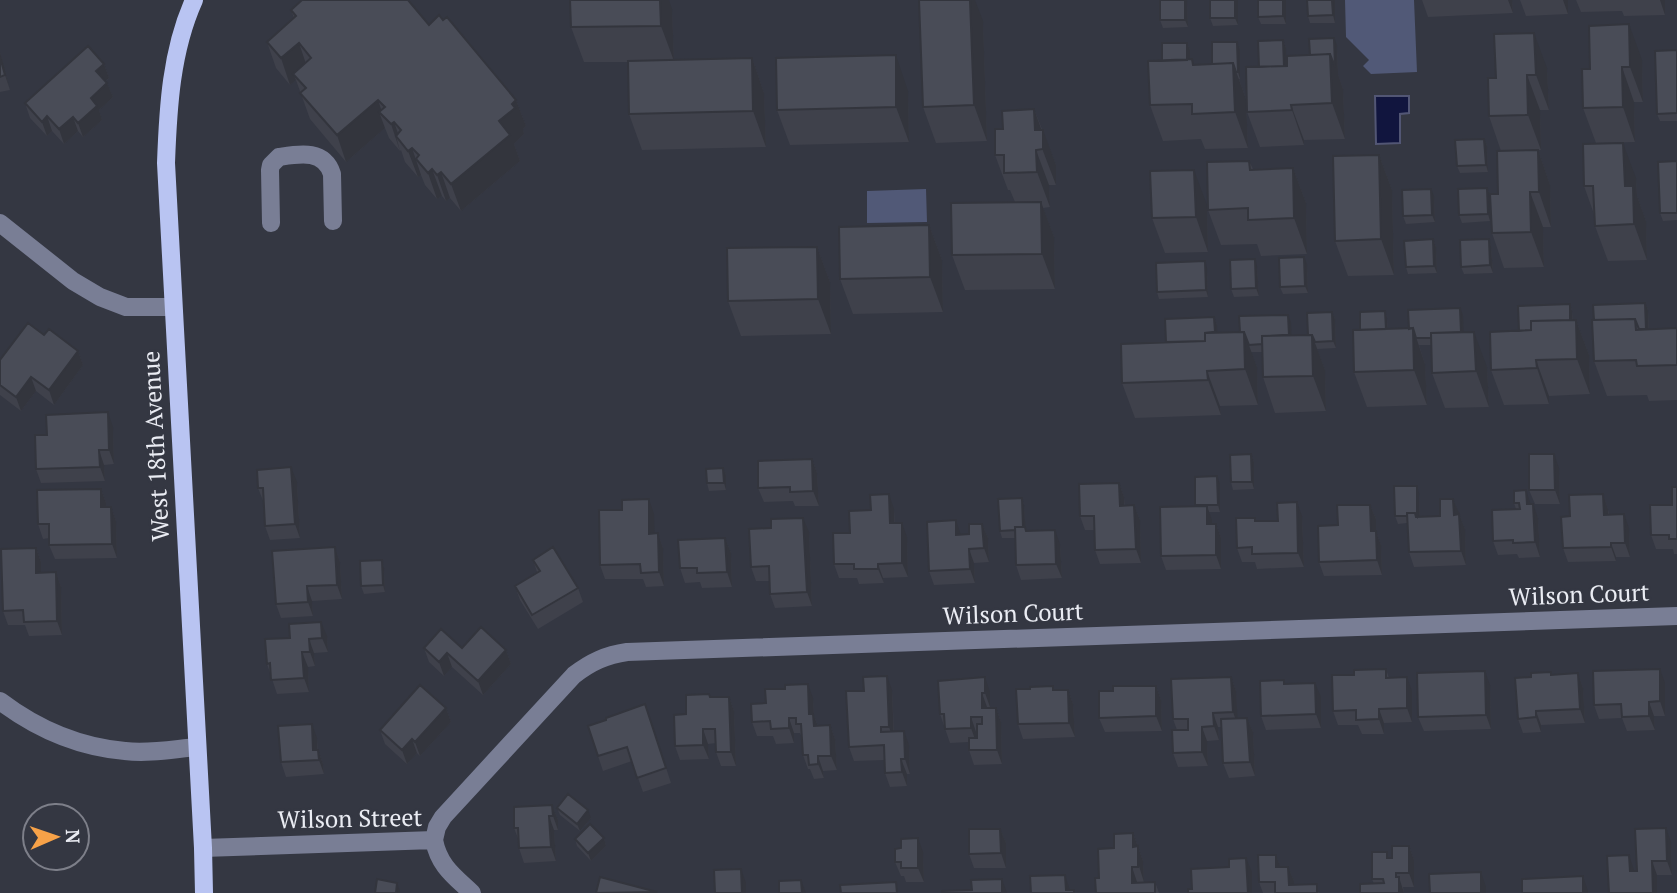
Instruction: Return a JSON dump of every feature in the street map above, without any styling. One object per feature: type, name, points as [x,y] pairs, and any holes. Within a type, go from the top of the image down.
[{"type":"main road","name":"West 18th Avenue","points":[[194,0],[174,62],[167,112],[166,163],[204,893]]},
{"type":"street","points":[[271,223],[271,165],[279,158],[311,155],[326,161],[330,168],[333,221]]},
{"type":"street","points":[[0,223],[73,281],[100,297],[126,307],[173,307]]},
{"type":"street","name":"Wilson Court","points":[[434,840],[443,817],[574,675],[612,654],[1677,616]]},
{"type":"street","points":[[0,701],[48,732],[73,741],[127,752],[197,747]]},
{"type":"street","name":"Wilson Street","points":[[203,848],[434,840],[442,863],[472,893]]},
{"type":"shaded area","points":[[1345,0],[1414,0],[1417,72],[1371,74],[1363,66],[1369,60],[1346,37]]},
{"type":"shaded area","points":[[1375,96],[1409,96],[1409,113],[1400,114],[1400,143],[1376,144]]},
{"type":"shaded area","points":[[926,189],[927,222],[867,223],[867,191]]},
{"type":"building","points":[[302,0],[408,0],[429,25],[439,15],[443,20],[447,17],[516,100],[512,104],[515,108],[499,121],[510,135],[451,184],[441,172],[437,175],[432,169],[428,173],[416,159],[419,155],[412,148],[408,151],[396,136],[401,130],[379,112],[385,107],[378,100],[337,135],[300,93],[306,88],[293,74],[311,58],[299,43],[281,58],[267,42],[296,16],[291,10]]},
{"type":"building","points":[[570,0],[660,0],[661,26],[571,27]]},
{"type":"building","points":[[919,0],[970,0],[974,105],[923,107]]},
{"type":"building","points":[[1160,0],[1185,0],[1185,20],[1160,20]]},
{"type":"building","points":[[1210,0],[1235,0],[1235,18],[1210,18]]},
{"type":"building","points":[[1258,0],[1283,0],[1283,16],[1258,17]]},
{"type":"building","points":[[1307,0],[1332,0],[1333,15],[1308,16]]},
{"type":"building","points":[[1629,24],[1630,67],[1622,67],[1623,107],[1583,108],[1582,69],[1590,69],[1589,26]]},
{"type":"building","points":[[1534,33],[1536,75],[1527,75],[1528,115],[1489,116],[1488,78],[1496,78],[1494,34]]},
{"type":"building","points":[[1334,38],[1335,67],[1330,54],[1310,55],[1309,39]]},
{"type":"building","points":[[1283,40],[1284,66],[1259,67],[1258,41]]},
{"type":"building","points":[[1212,42],[1237,42],[1238,72],[1233,63],[1212,64]]},
{"type":"building","points":[[1162,43],[1187,43],[1187,60],[1162,61]]},
{"type":"building","points":[[88,46],[104,64],[96,71],[107,83],[91,98],[97,106],[78,123],[73,117],[59,129],[47,116],[42,122],[25,103]]},
{"type":"building","points":[[1677,50],[1677,113],[1657,114],[1655,51]]},
{"type":"building","points":[[1330,54],[1332,103],[1291,105],[1292,110],[1247,112],[1246,67],[1287,66],[1287,56]]},
{"type":"building","points":[[896,55],[896,107],[777,110],[776,58]]},
{"type":"building","points":[[0,57],[5,75],[0,77]]},
{"type":"building","points":[[752,58],[753,111],[629,114],[628,61]]},
{"type":"building","points":[[1192,59],[1193,65],[1233,63],[1235,112],[1192,114],[1192,104],[1150,105],[1148,61]]},
{"type":"building","points":[[1034,109],[1035,130],[1043,130],[1043,149],[1036,150],[1037,172],[1004,173],[1004,155],[995,155],[995,129],[1003,129],[1002,111]]},
{"type":"building","points":[[1484,139],[1486,165],[1457,166],[1455,140]]},
{"type":"building","points":[[1623,143],[1625,186],[1633,186],[1634,224],[1595,226],[1593,186],[1584,186],[1583,144]]},
{"type":"building","points":[[1538,150],[1539,192],[1530,192],[1531,232],[1492,233],[1490,194],[1498,194],[1497,151]]},
{"type":"building","points":[[1379,155],[1381,239],[1335,241],[1333,156]]},
{"type":"building","points":[[1249,161],[1250,170],[1293,168],[1294,218],[1248,220],[1248,208],[1208,210],[1207,162]]},
{"type":"building","points":[[1677,161],[1677,213],[1660,213],[1658,162]]},
{"type":"building","points":[[1194,170],[1196,217],[1152,218],[1150,171]]},
{"type":"building","points":[[1487,188],[1488,214],[1459,215],[1458,189]]},
{"type":"building","points":[[1431,189],[1432,215],[1403,216],[1402,190]]},
{"type":"building","points":[[1041,202],[1042,254],[952,255],[951,203]]},
{"type":"building","points":[[929,225],[930,277],[840,279],[839,227]]},
{"type":"building","points":[[1433,239],[1434,266],[1406,267],[1404,241]]},
{"type":"building","points":[[1489,239],[1490,265],[1461,267],[1460,240]]},
{"type":"building","points":[[817,247],[818,299],[728,301],[727,248]]},
{"type":"building","points":[[1304,257],[1305,286],[1280,287],[1279,258]]},
{"type":"building","points":[[1255,259],[1256,288],[1231,289],[1230,260]]},
{"type":"building","points":[[1205,261],[1206,290],[1157,292],[1156,263]]},
{"type":"building","points":[[1645,303],[1646,329],[1639,329],[1635,319],[1594,320],[1593,305]]},
{"type":"building","points":[[1570,304],[1570,320],[1531,321],[1531,330],[1519,331],[1518,306]]},
{"type":"building","points":[[1460,308],[1461,332],[1431,333],[1431,338],[1416,338],[1413,328],[1409,329],[1408,310]]},
{"type":"building","points":[[1385,311],[1386,329],[1360,330],[1360,312]]},
{"type":"building","points":[[1332,312],[1333,341],[1315,342],[1312,335],[1308,335],[1307,313]]},
{"type":"building","points":[[1288,315],[1289,335],[1262,336],[1262,344],[1249,345],[1244,332],[1240,332],[1239,316]]},
{"type":"building","points":[[1214,317],[1215,332],[1205,333],[1205,341],[1166,342],[1165,319]]},
{"type":"building","points":[[1635,319],[1636,330],[1677,328],[1677,365],[1637,366],[1636,360],[1594,361],[1592,320]]},
{"type":"building","points":[[1576,320],[1577,359],[1536,360],[1537,368],[1491,370],[1490,332],[1531,330],[1531,321]]},
{"type":"building","points":[[28,323],[44,335],[49,329],[78,351],[49,390],[31,377],[16,397],[0,385],[0,360]]},
{"type":"building","points":[[1413,328],[1414,370],[1354,372],[1353,330]]},
{"type":"building","points":[[1244,332],[1245,369],[1207,371],[1208,380],[1122,383],[1121,344],[1205,341],[1205,333]]},
{"type":"building","points":[[1474,332],[1476,371],[1432,373],[1431,333]]},
{"type":"building","points":[[1312,335],[1313,376],[1263,377],[1262,336]]},
{"type":"building","points":[[108,412],[109,450],[99,450],[100,467],[36,469],[35,435],[47,435],[46,415]]},
{"type":"building","points":[[1251,454],[1252,482],[1231,482],[1230,455]]},
{"type":"building","points":[[1529,454],[1554,454],[1555,490],[1529,490]]},
{"type":"building","points":[[812,459],[813,491],[790,492],[790,487],[758,488],[758,461]]},
{"type":"building","points":[[291,467],[295,524],[265,526],[263,488],[258,488],[257,470]]},
{"type":"building","points":[[723,468],[724,483],[707,483],[706,469]]},
{"type":"building","points":[[1217,476],[1218,505],[1195,505],[1195,477]]},
{"type":"building","points":[[1119,483],[1120,506],[1134,505],[1136,549],[1095,550],[1094,516],[1080,516],[1079,484]]},
{"type":"building","points":[[1394,486],[1417,486],[1417,516],[1415,513],[1407,513],[1407,516],[1395,516]]},
{"type":"building","points":[[1672,487],[1677,487],[1677,539],[1669,539],[1669,535],[1651,535],[1650,505],[1672,505]]},
{"type":"building","points":[[101,489],[101,507],[111,507],[112,544],[49,545],[49,524],[38,524],[37,490]]},
{"type":"building","points":[[1526,490],[1527,504],[1533,504],[1535,542],[1493,541],[1492,510],[1520,509],[1519,503],[1514,503],[1514,491]]},
{"type":"building","points":[[889,494],[890,523],[902,523],[902,563],[878,564],[878,569],[854,569],[854,564],[834,564],[833,533],[850,533],[849,511],[871,510],[870,495]]},
{"type":"building","points":[[1603,494],[1604,515],[1624,514],[1625,543],[1611,543],[1611,547],[1563,548],[1561,517],[1570,516],[1569,495]]},
{"type":"building","points":[[1022,498],[1023,527],[1000,531],[998,499]]},
{"type":"building","points":[[649,499],[649,534],[658,533],[659,572],[641,573],[640,564],[600,565],[599,510],[622,510],[622,500]]},
{"type":"building","points":[[1440,499],[1453,499],[1454,515],[1459,514],[1461,551],[1409,552],[1407,513],[1415,513],[1416,517],[1440,516]]},
{"type":"building","points":[[1297,502],[1298,553],[1252,554],[1252,547],[1237,548],[1236,518],[1278,521],[1277,503]]},
{"type":"building","points":[[1337,505],[1370,505],[1371,531],[1376,531],[1377,560],[1319,562],[1318,526],[1338,525]]},
{"type":"building","points":[[1207,506],[1207,524],[1216,524],[1216,555],[1161,556],[1160,507]]},
{"type":"building","points":[[803,518],[807,592],[770,594],[769,566],[751,567],[749,529],[771,528],[771,519]]},
{"type":"building","points":[[956,520],[956,535],[969,534],[969,524],[982,524],[984,548],[969,549],[970,569],[929,571],[927,522]]},
{"type":"building","points":[[1015,527],[1025,527],[1026,531],[1055,530],[1056,564],[1016,565]]},
{"type":"building","points":[[725,538],[727,572],[697,573],[697,568],[680,568],[678,540]]},
{"type":"building","points":[[335,547],[337,585],[307,586],[308,602],[276,604],[272,551]]},
{"type":"building","points":[[553,547],[578,588],[532,615],[515,586],[540,571],[533,560]]},
{"type":"building","points":[[36,548],[36,573],[56,572],[57,621],[24,622],[23,610],[3,611],[1,549]]},
{"type":"building","points":[[382,560],[383,585],[361,586],[360,561]]},
{"type":"building","points":[[321,622],[322,638],[309,639],[310,652],[302,652],[304,678],[271,680],[265,639],[290,638],[289,624]]},
{"type":"building","points":[[481,627],[506,650],[478,681],[447,653],[439,662],[424,648],[441,629],[462,648]]},
{"type":"building","points":[[1386,669],[1386,678],[1407,677],[1407,708],[1379,709],[1379,719],[1356,720],[1356,710],[1333,711],[1332,675],[1354,675],[1354,670]]},
{"type":"building","points":[[1660,669],[1660,701],[1649,702],[1649,716],[1622,717],[1621,704],[1594,705],[1593,671]]},
{"type":"building","points":[[1485,671],[1486,715],[1418,717],[1417,673]]},
{"type":"building","points":[[1551,672],[1551,675],[1578,673],[1580,709],[1536,711],[1536,717],[1518,719],[1515,678],[1531,677],[1531,673]]},
{"type":"building","points":[[887,676],[889,727],[881,727],[881,732],[904,731],[905,759],[901,759],[902,772],[885,773],[884,745],[849,747],[846,691],[864,691],[863,677]]},
{"type":"building","points":[[985,677],[982,708],[996,708],[997,750],[969,750],[969,738],[977,738],[977,724],[982,724],[982,717],[971,717],[971,728],[945,729],[944,714],[940,714],[938,681]]},
{"type":"building","points":[[1231,677],[1233,712],[1213,713],[1214,726],[1202,727],[1202,752],[1173,753],[1172,730],[1188,730],[1188,719],[1173,719],[1171,679]]},
{"type":"building","points":[[1284,680],[1284,684],[1315,683],[1316,714],[1261,716],[1260,681]]},
{"type":"building","points":[[808,684],[809,714],[813,714],[814,726],[830,725],[831,756],[818,756],[818,764],[809,765],[808,755],[803,755],[801,724],[796,724],[796,718],[789,718],[789,728],[771,729],[770,721],[752,722],[751,704],[766,703],[765,689],[785,689],[785,685]]},
{"type":"building","points":[[420,685],[446,708],[415,742],[412,739],[402,750],[380,730]]},
{"type":"building","points":[[1053,686],[1053,690],[1068,690],[1069,723],[1018,724],[1016,689]]},
{"type":"building","points":[[1113,686],[1156,686],[1156,716],[1099,718],[1099,691],[1113,691]]},
{"type":"building","points":[[709,694],[710,697],[729,697],[731,752],[716,752],[715,729],[703,729],[703,745],[675,746],[674,715],[686,714],[686,695]]},
{"type":"building","points":[[645,704],[666,768],[637,778],[627,747],[598,756],[588,726]]},
{"type":"building","points":[[1247,718],[1250,762],[1223,763],[1221,719]]},
{"type":"building","points":[[312,724],[313,750],[318,750],[319,760],[281,762],[278,726]]},
{"type":"building","points":[[568,794],[588,810],[577,824],[557,808]]},
{"type":"building","points":[[552,805],[553,816],[549,816],[551,847],[519,848],[518,828],[514,828],[514,807]]},
{"type":"building","points":[[590,824],[604,838],[588,853],[575,839]]},
{"type":"building","points":[[1666,828],[1667,861],[1652,861],[1653,893],[1609,893],[1607,856],[1629,855],[1630,871],[1637,871],[1635,829]]},
{"type":"building","points":[[969,829],[1000,829],[1001,853],[969,854]]},
{"type":"building","points":[[1133,833],[1133,847],[1138,846],[1138,867],[1132,867],[1132,883],[1155,882],[1155,893],[1096,893],[1095,878],[1099,878],[1098,849],[1114,848],[1114,834]]},
{"type":"building","points":[[918,838],[918,868],[901,868],[901,862],[895,862],[895,849],[901,848],[901,839]]},
{"type":"building","points":[[1392,846],[1409,846],[1409,873],[1396,873],[1396,877],[1399,877],[1399,893],[1360,893],[1360,884],[1384,883],[1383,879],[1372,879],[1372,852],[1387,852],[1387,858],[1392,858]]},
{"type":"building","points":[[1258,855],[1276,855],[1276,867],[1288,867],[1289,885],[1317,884],[1317,893],[1275,893],[1275,882],[1259,882]]},
{"type":"building","points":[[1246,858],[1248,893],[1188,893],[1188,889],[1192,889],[1191,869],[1229,867],[1229,859]]},
{"type":"building","points":[[741,869],[742,893],[715,893],[714,870]]},
{"type":"building","points":[[1481,872],[1481,893],[1430,893],[1429,874]]},
{"type":"building","points":[[1065,875],[1066,890],[1074,890],[1074,893],[1031,893],[1030,876]]},
{"type":"building","points":[[1583,876],[1583,893],[1522,893],[1522,879]]},
{"type":"building","points":[[600,877],[657,892],[596,893]]},
{"type":"building","points":[[377,879],[397,883],[396,893],[375,893]]},
{"type":"building","points":[[1002,879],[1002,893],[942,893],[972,890],[971,880]]},
{"type":"building","points":[[801,880],[802,893],[779,893],[779,881]]},
{"type":"building","points":[[896,882],[897,893],[841,893],[840,885]]}]
